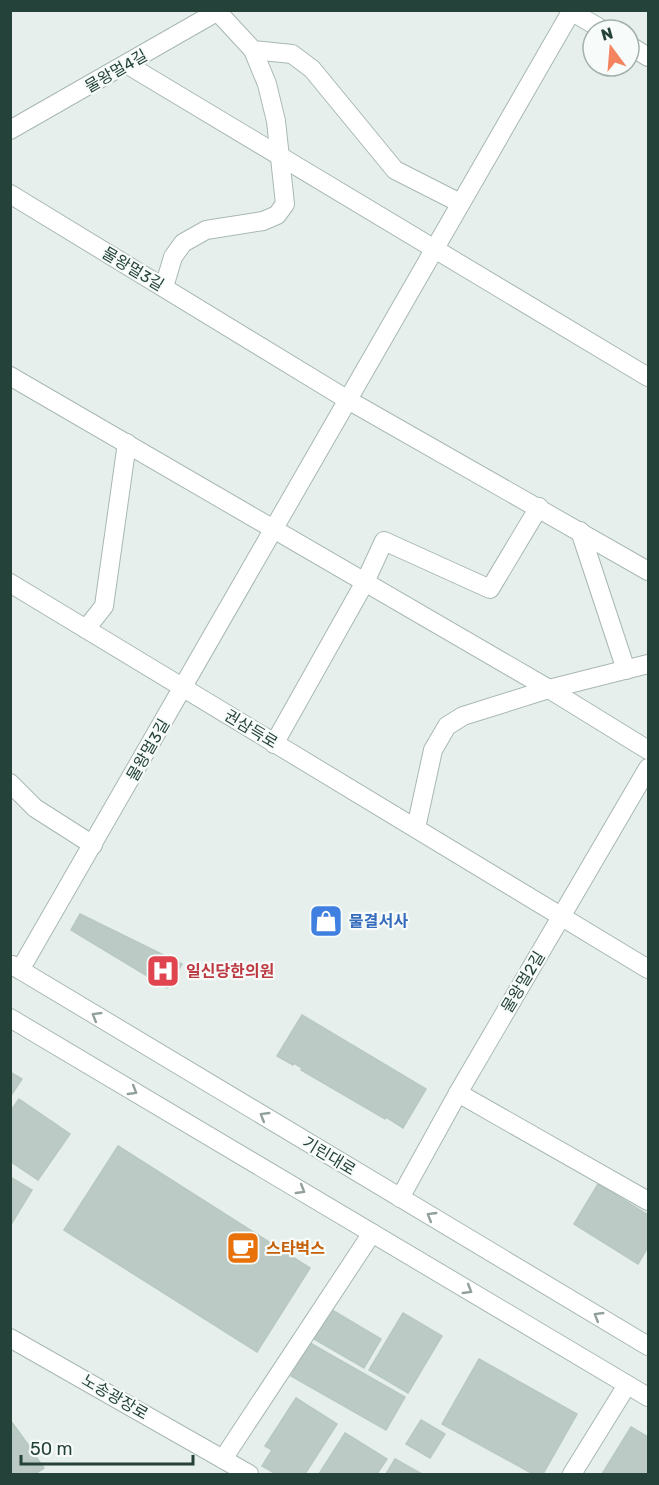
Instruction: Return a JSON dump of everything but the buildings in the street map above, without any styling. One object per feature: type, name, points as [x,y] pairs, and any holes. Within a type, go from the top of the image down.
[{"type":"street","points":[[164,287],[173,257],[183,243],[206,230],[263,221],[277,215],[285,204],[276,121],[267,84],[253,50],[218,11]]},
{"type":"street","name":"물왕멀4길","points":[[10,130],[128,65],[218,11]]},
{"type":"street","name":"물왕멀3길","points":[[15,967],[93,845],[570,11]]},
{"type":"street","points":[[253,50],[292,54],[312,69],[395,170],[460,203]]},
{"type":"street","points":[[128,65],[648,376]]},
{"type":"street","name":"물왕멀3길","points":[[10,194],[348,400],[546,511]]},
{"type":"street","points":[[10,375],[549,689],[648,750]]},
{"type":"street","points":[[86,629],[104,606],[127,443]]},
{"type":"street","points":[[274,744],[365,582],[384,541],[490,589],[546,511],[648,571]]},
{"type":"street","points":[[580,531],[626,670]]},
{"type":"street","name":"권삼득로","points":[[10,584],[648,969]]},
{"type":"street","points":[[416,828],[433,750],[447,726],[463,716],[549,689],[648,664]]},
{"type":"street","name":"물왕멀2길","points":[[400,1198],[458,1093],[648,768]]},
{"type":"street","points":[[10,783],[35,808],[93,845]]},
{"type":"street","name":"기린대로","points":[[15,967],[648,1346]]},
{"type":"street","points":[[10,1018],[648,1397]]},
{"type":"street","points":[[458,1093],[648,1201]]},
{"type":"street","points":[[223,1459],[372,1233]]},
{"type":"street","name":"노송광장로","points":[[10,1338],[249,1474]]},
{"type":"street","points":[[572,1474],[627,1385]]},
{"type":"place","name":"물결서사","points":[[326,921]]},
{"type":"place","name":"일신당한의원","points":[[163,971]]},
{"type":"place","name":"스타벅스","points":[[243,1248]]}]
